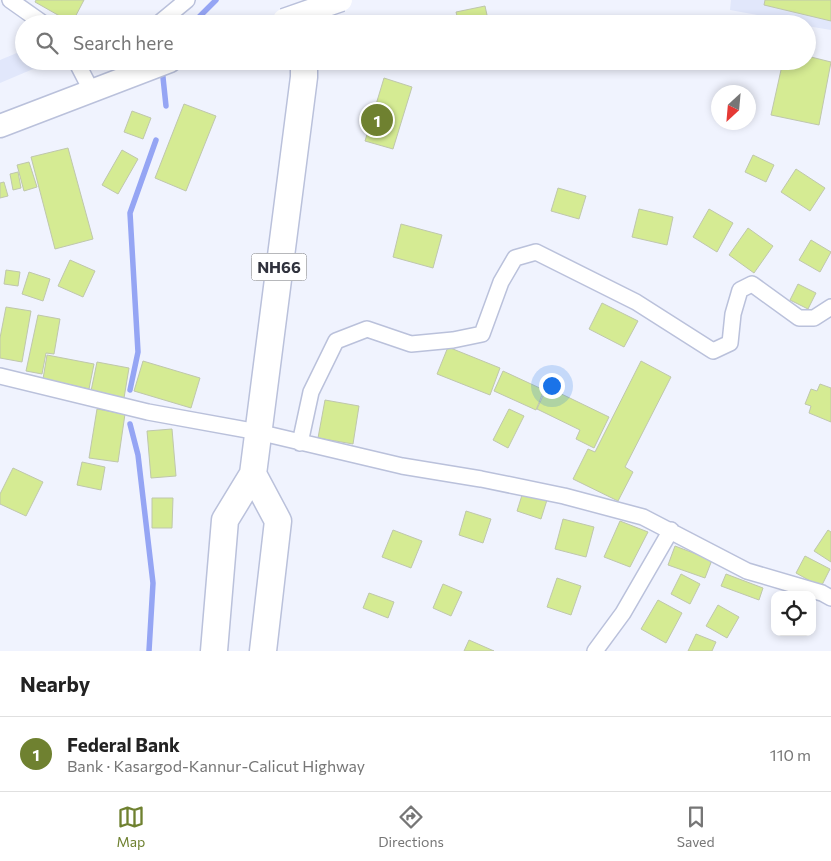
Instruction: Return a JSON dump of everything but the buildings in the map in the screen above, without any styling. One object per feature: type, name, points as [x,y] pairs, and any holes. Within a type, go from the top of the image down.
[{"type":"highway","points":[[292,15],[304,0]]},
{"type":"highway","name":"NH66","points":[[214,651],[225,520],[253,474],[304,70]]},
{"type":"highway","points":[[253,474],[278,521],[263,651]]},
{"type":"main road","points":[[304,15],[341,0]]},
{"type":"main road","points":[[0,126],[91,90],[131,71]]},
{"type":"street","points":[[10,0],[31,15]]},
{"type":"street","points":[[169,15],[187,0]]},
{"type":"street","points":[[81,70],[91,90]]},
{"type":"street","points":[[300,443],[311,392],[336,341],[367,329],[412,344],[453,340],[482,334],[501,282],[516,258],[536,252],[636,302],[713,351],[730,343],[733,314],[740,290],[752,284],[798,318],[814,318],[831,307]]},
{"type":"street","points":[[0,376],[148,412],[258,432],[402,466],[481,479],[564,496],[643,517],[747,571],[822,593],[831,598]]},
{"type":"street","points":[[595,651],[623,613],[671,530]]},
{"type":"shaded area","points":[[731,0],[831,0],[831,30],[816,28],[816,15],[758,15],[730,10]]},
{"type":"shaded area","points":[[15,54],[15,70],[31,70],[0,83],[0,60]]},
{"type":"waterway","points":[[201,15],[216,0]]},
{"type":"waterway","points":[[162,70],[166,106]]},
{"type":"waterway","points":[[130,390],[138,352],[130,213],[156,140]]},
{"type":"waterway","points":[[130,424],[138,455],[153,583],[149,651]]},
{"type":"place","name":"Federal Bank","points":[[377,120]]}]
